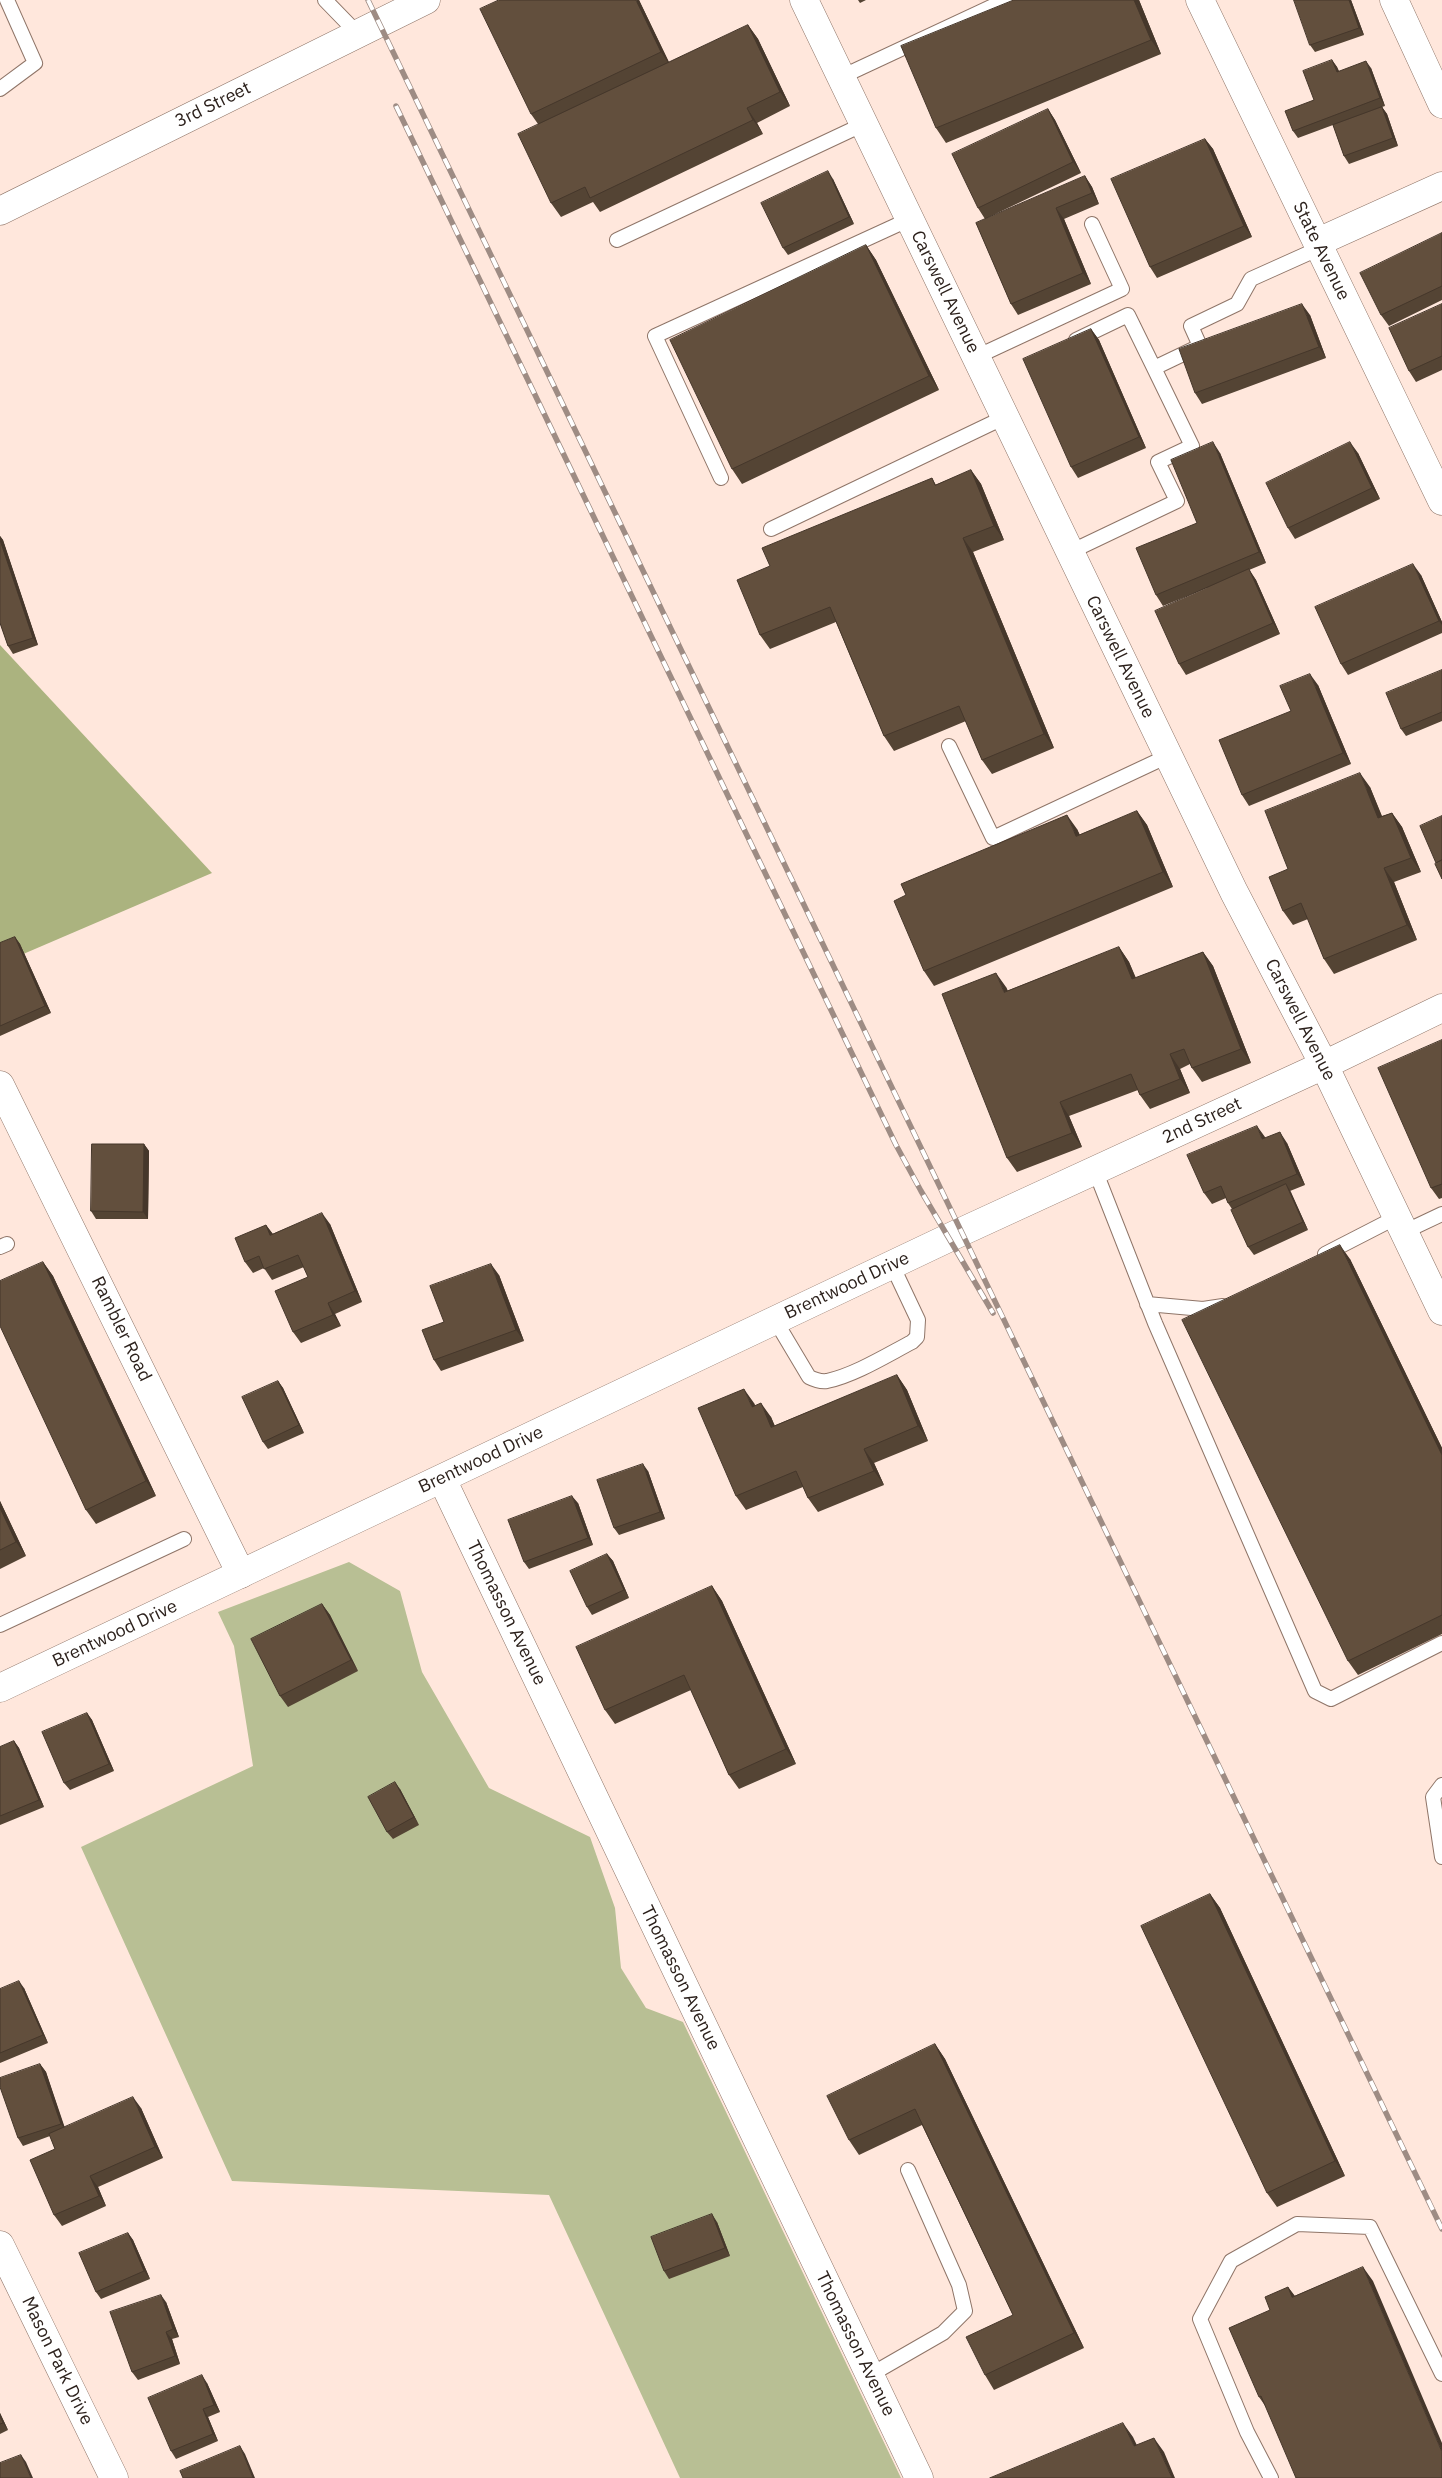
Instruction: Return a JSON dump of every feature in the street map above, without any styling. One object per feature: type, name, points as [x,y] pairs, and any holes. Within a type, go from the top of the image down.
[{"type":"street","name":"3rd Street","points":[[0,210],[426,0]]},
{"type":"street","name":"Carswell Avenue","points":[[804,0],[1234,892],[1324,1065],[1442,1311]]},
{"type":"street","name":"State Avenue","points":[[1200,0],[1442,501]]},
{"type":"street","points":[[1394,0],[1442,104]]},
{"type":"street","points":[[1319,245],[1442,186]]},
{"type":"street","name":"2nd Street","points":[[961,1232],[1324,1065],[1442,1008]]},
{"type":"street","name":"Rambler Road","points":[[0,1085],[241,1574]]},
{"type":"street","name":"Brentwood Drive","points":[[0,1688],[961,1232]]},
{"type":"street","name":"Thomasson Avenue","points":[[442,1479],[919,2478]]},
{"type":"street","name":"Mason Park Drive","points":[[0,2244],[114,2478]]},
{"type":"lane","points":[[0,89],[34,63],[7,0]]},
{"type":"lane","points":[[325,0],[358,34]]},
{"type":"lane","points":[[841,76],[1006,0]]},
{"type":"lane","points":[[617,240],[864,124]]},
{"type":"lane","points":[[721,478],[655,336],[910,219]]},
{"type":"lane","points":[[976,357],[1122,289],[1092,224]]},
{"type":"lane","points":[[1154,368],[1200,346],[1190,326],[1236,304],[1251,279],[1319,245]]},
{"type":"lane","points":[[1067,344],[1128,315],[1192,446],[1158,462],[1177,501],[1070,552]]},
{"type":"lane","points":[[771,529],[1005,417]]},
{"type":"lane","points":[[949,746],[993,838],[1168,756]]},
{"type":"lane","points":[[1095,1170],[1147,1304],[1315,1691],[1331,1699],[1442,1643]]},
{"type":"lane","points":[[1309,1262],[1401,1224],[1442,1214]]},
{"type":"lane","points":[[775,1320],[808,1377],[816,1381],[826,1381],[847,1374],[912,1342],[917,1337],[918,1320],[892,1265]]},
{"type":"lane","points":[[1147,1304],[1203,1309],[1226,1305],[1234,1301]]},
{"type":"lane","points":[[0,1625],[184,1539]]},
{"type":"lane","points":[[1442,1785],[1432,1797],[1442,1857]]},
{"type":"lane","points":[[870,2375],[943,2333],[964,2311],[959,2285],[908,2170]]},
{"type":"lane","points":[[1270,2478],[1247,2432],[1200,2319],[1230,2260],[1297,2224],[1370,2228],[1442,2374]]},
{"type":"green space","points":[[0,645],[212,873],[0,964]]},
{"type":"green space","points":[[349,1562],[400,1591],[422,1672],[489,1788],[590,1837],[615,1908],[621,1968],[646,2008],[683,2022],[901,2478],[680,2478],[549,2195],[232,2181],[81,1847],[253,1766],[234,1646],[218,1612]]},
{"type":"building","points":[[499,0],[636,0],[661,52],[531,114],[480,9]]},
{"type":"building","points":[[1014,0],[1134,0],[1151,40],[936,128],[901,46]]},
{"type":"building","points":[[1294,0],[1349,0],[1359,28],[1310,45]]},
{"type":"building","points":[[748,25],[780,92],[747,108],[753,120],[590,198],[585,187],[551,203],[518,134]]},
{"type":"building","points":[[1332,60],[1337,72],[1366,61],[1380,98],[1293,131],[1285,111],[1314,100],[1303,71]]},
{"type":"building","points":[[1382,107],[1393,138],[1344,156],[1333,125]]},
{"type":"building","points":[[1048,109],[1073,162],[978,208],[952,154]]},
{"type":"building","points":[[1205,139],[1244,226],[1150,267],[1111,179]]},
{"type":"building","points":[[828,171],[849,217],[783,248],[761,203]]},
{"type":"building","points":[[1085,176],[1092,193],[1056,208],[1083,273],[1011,304],[976,223]]},
{"type":"building","points":[[1442,233],[1442,286],[1381,315],[1360,273]]},
{"type":"building","points":[[866,245],[929,376],[732,469],[670,340]]},
{"type":"building","points":[[1302,304],[1319,347],[1195,393],[1179,349]]},
{"type":"building","points":[[1442,304],[1442,356],[1409,371],[1389,328]]},
{"type":"building","points":[[1091,329],[1139,437],[1071,467],[1023,359]]},
{"type":"building","points":[[1213,442],[1259,552],[1156,595],[1136,548],[1197,523],[1171,460]]},
{"type":"building","points":[[1350,442],[1372,488],[1288,528],[1266,483]]},
{"type":"building","points":[[971,470],[994,526],[963,538],[1044,734],[982,760],[959,706],[884,736],[830,607],[760,635],[737,580],[770,566],[762,548],[932,478],[935,485]]},
{"type":"building","points":[[0,540],[33,638],[8,646],[0,623]]},
{"type":"building","points":[[1413,564],[1439,621],[1341,664],[1315,607]]},
{"type":"building","points":[[1249,569],[1273,623],[1179,664],[1155,611]]},
{"type":"building","points":[[1442,670],[1442,712],[1401,729],[1386,693]]},
{"type":"building","points":[[1310,674],[1343,753],[1242,795],[1219,740],[1291,711],[1280,686]]},
{"type":"building","points":[[1360,773],[1378,818],[1392,813],[1411,858],[1384,868],[1407,925],[1324,959],[1301,903],[1283,911],[1269,877],[1288,869],[1265,811]]},
{"type":"building","points":[[1137,811],[1163,872],[924,971],[894,901],[906,895],[901,884],[1067,815],[1076,836]]},
{"type":"building","points":[[1442,816],[1442,860],[1436,863],[1420,826]]},
{"type":"building","points":[[1442,860],[1442,879],[1435,864]]},
{"type":"building","points":[[15,937],[45,1006],[0,1026],[0,943]]},
{"type":"building","points":[[1119,947],[1132,979],[1203,952],[1241,1049],[1192,1068],[1184,1049],[1170,1054],[1180,1079],[1140,1095],[1131,1074],[1060,1102],[1072,1133],[1007,1158],[942,994],[996,973],[1004,992]]},
{"type":"building","points":[[1442,1040],[1442,1184],[1431,1188],[1378,1068]]},
{"type":"building","points":[[1257,1126],[1262,1139],[1280,1132],[1297,1174],[1228,1203],[1221,1186],[1204,1193],[1187,1155]]},
{"type":"building","points":[[92,1144],[144,1144],[143,1212],[91,1211]]},
{"type":"building","points":[[1286,1184],[1303,1222],[1248,1247],[1231,1210]]},
{"type":"building","points":[[322,1213],[355,1291],[328,1303],[333,1315],[293,1332],[275,1291],[308,1277],[298,1255],[264,1269],[259,1256],[245,1262],[235,1238],[266,1225],[270,1235]]},
{"type":"building","points":[[1340,1245],[1442,1455],[1442,1615],[1348,1661],[1182,1320]]},
{"type":"building","points":[[43,1262],[146,1481],[86,1510],[0,1326],[0,1281]]},
{"type":"building","points":[[491,1264],[516,1330],[434,1360],[422,1330],[444,1322],[430,1286]]},
{"type":"building","points":[[897,1375],[918,1426],[864,1449],[874,1471],[808,1498],[796,1471],[736,1496],[698,1408],[744,1389],[752,1407],[761,1403],[771,1427]]},
{"type":"building","points":[[278,1381],[299,1425],[263,1442],[242,1397]]},
{"type":"building","points":[[643,1464],[660,1512],[614,1528],[597,1480]]},
{"type":"building","points":[[572,1496],[588,1538],[524,1562],[508,1520]]},
{"type":"building","points":[[0,1508],[16,1542],[0,1550]]},
{"type":"building","points":[[607,1554],[624,1590],[587,1607],[570,1571]]},
{"type":"building","points":[[712,1586],[786,1749],[729,1775],[684,1675],[605,1710],[576,1647]]},
{"type":"building","points":[[322,1604],[351,1660],[280,1696],[251,1639]]},
{"type":"building","points":[[87,1713],[109,1764],[64,1783],[42,1732]]},
{"type":"building","points":[[14,1741],[39,1800],[0,1816],[0,1747]]},
{"type":"building","points":[[395,1782],[414,1817],[387,1832],[368,1797]]},
{"type":"building","points":[[1210,1894],[1335,2161],[1267,2193],[1141,1926]]},
{"type":"building","points":[[19,1981],[43,2035],[0,2053],[0,1989]]},
{"type":"building","points":[[935,2044],[1074,2333],[985,2375],[966,2337],[1013,2315],[915,2109],[849,2140],[827,2096]]},
{"type":"building","points":[[40,2064],[61,2124],[18,2138],[0,2087],[0,2078]]},
{"type":"building","points":[[133,2097],[155,2147],[90,2176],[99,2196],[54,2215],[30,2160],[55,2149],[49,2134]]},
{"type":"building","points":[[712,2214],[725,2248],[664,2271],[651,2237]]},
{"type":"building","points":[[128,2233],[144,2271],[96,2292],[79,2253]]},
{"type":"building","points":[[1363,2267],[1442,2452],[1442,2478],[1296,2478],[1229,2328],[1270,2310],[1265,2297],[1288,2287],[1292,2297]]},
{"type":"building","points":[[161,2295],[173,2329],[166,2332],[175,2356],[132,2372],[110,2312]]},
{"type":"building","points":[[202,2375],[214,2405],[203,2409],[213,2434],[171,2451],[148,2398]]},
{"type":"building","points":[[1123,2423],[1134,2446],[1154,2438],[1172,2478],[990,2478]]},
{"type":"building","points":[[240,2446],[253,2478],[183,2478],[180,2471]]},
{"type":"building","points":[[21,2455],[31,2478],[0,2478],[0,2463]]},
{"type":"railway","points":[[368,0],[1442,2229]]},
{"type":"railway","points":[[396,106],[896,1145],[993,1313]]}]
